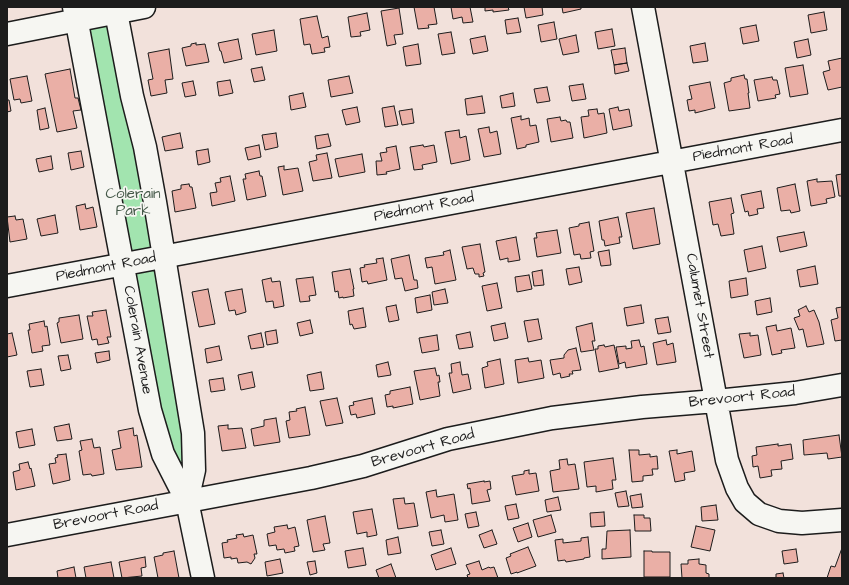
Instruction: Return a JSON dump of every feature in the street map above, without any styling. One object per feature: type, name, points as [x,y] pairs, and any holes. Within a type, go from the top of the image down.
[{"type":"street","points":[[7,34],[76,14],[144,7]]},
{"type":"street","name":"Calumet Street","points":[[643,7],[673,161],[727,460],[737,488],[746,502],[759,514],[779,521],[802,523],[842,520]]},
{"type":"street","name":"Colerain Avenue","points":[[116,10],[132,96],[145,147],[154,194],[192,433],[194,470],[187,501]]},
{"type":"street","name":"Colerain Avenue","points":[[76,14],[150,410],[163,454],[187,501],[203,578]]},
{"type":"street","name":"Piedmont Road","points":[[7,286],[842,130]]},
{"type":"street","name":"Brevoort Road","points":[[7,535],[311,478],[355,468],[448,439],[552,418],[642,407],[795,393],[842,386]]},
{"type":"green space","name":"Colerain Park","points":[[104,26],[113,29],[154,243],[148,251],[132,254],[88,32],[93,27]]},
{"type":"green space","points":[[153,270],[160,272],[163,278],[187,472],[173,467],[131,282],[136,275],[142,271]]},
{"type":"building","points":[[414,7],[434,7],[437,24],[428,25],[429,28],[418,29]]},
{"type":"building","points":[[451,7],[470,7],[473,22],[463,23],[462,17],[453,19]]},
{"type":"building","points":[[485,7],[508,7],[509,10],[493,12],[493,10],[485,11]]},
{"type":"building","points":[[524,7],[542,7],[543,15],[526,18]]},
{"type":"building","points":[[562,7],[581,7],[581,9],[563,13]]},
{"type":"building","points":[[399,8],[403,34],[394,35],[396,44],[387,46],[381,11]]},
{"type":"building","points":[[824,12],[827,30],[811,33],[808,15]]},
{"type":"building","points":[[367,13],[370,30],[360,32],[361,36],[351,37],[348,17]]},
{"type":"building","points":[[317,16],[322,38],[328,36],[330,47],[324,48],[325,52],[312,54],[310,44],[304,45],[300,19]]},
{"type":"building","points":[[518,18],[521,32],[507,34],[505,20]]},
{"type":"building","points":[[554,22],[557,39],[541,42],[538,25]]},
{"type":"building","points":[[756,25],[759,41],[743,44],[740,28]]},
{"type":"building","points":[[612,29],[615,46],[598,49],[595,32]]},
{"type":"building","points":[[274,30],[277,51],[256,55],[252,34]]},
{"type":"building","points":[[451,32],[455,53],[442,55],[438,34]]},
{"type":"building","points":[[576,35],[579,52],[563,55],[559,39]]},
{"type":"building","points":[[485,36],[488,51],[473,54],[470,39]]},
{"type":"building","points":[[238,39],[242,59],[224,63],[218,43]]},
{"type":"building","points":[[808,39],[811,55],[797,58],[794,42]]},
{"type":"building","points":[[196,43],[196,45],[205,44],[209,62],[186,66],[182,48]]},
{"type":"building","points":[[705,43],[708,61],[693,63],[690,46]]},
{"type":"building","points":[[418,44],[421,64],[406,66],[403,47]]},
{"type":"building","points":[[625,48],[627,63],[614,65],[611,50]]},
{"type":"building","points":[[169,49],[173,79],[165,80],[167,93],[151,96],[148,80],[153,79],[148,53]]},
{"type":"building","points":[[842,58],[842,87],[828,90],[823,72],[830,70],[828,61]]},
{"type":"building","points":[[627,63],[629,71],[615,74],[614,65]]},
{"type":"building","points":[[803,65],[808,94],[790,97],[785,68]]},
{"type":"building","points":[[262,67],[265,80],[254,82],[251,69]]},
{"type":"building","points":[[70,69],[75,98],[78,98],[81,110],[73,111],[77,128],[57,132],[45,74]]},
{"type":"building","points":[[744,75],[745,79],[747,79],[750,108],[729,111],[724,83],[731,81],[731,78]]},
{"type":"building","points":[[27,76],[32,101],[21,103],[20,99],[14,100],[10,79]]},
{"type":"building","points":[[349,76],[353,93],[331,97],[328,80]]},
{"type":"building","points":[[772,77],[773,80],[777,80],[780,94],[775,95],[776,98],[758,101],[754,80]]},
{"type":"building","points":[[230,80],[233,93],[219,96],[217,82]]},
{"type":"building","points":[[193,81],[196,95],[185,97],[182,83]]},
{"type":"building","points":[[710,82],[715,108],[695,113],[695,110],[689,111],[687,100],[692,99],[689,86]]},
{"type":"building","points":[[583,84],[586,99],[572,101],[569,86]]},
{"type":"building","points":[[547,87],[550,101],[537,103],[534,89]]},
{"type":"building","points":[[303,93],[306,107],[291,110],[289,96]]},
{"type":"building","points":[[513,93],[515,106],[502,108],[500,96]]},
{"type":"building","points":[[482,96],[485,113],[467,115],[465,99]]},
{"type":"building","points":[[7,100],[9,100],[11,111],[7,112]]},
{"type":"building","points":[[394,106],[398,125],[385,127],[382,108]]},
{"type":"building","points":[[357,107],[360,122],[346,125],[342,110]]},
{"type":"building","points":[[618,107],[619,111],[629,109],[632,126],[613,130],[609,109]]},
{"type":"building","points":[[45,108],[49,128],[40,130],[37,110]]},
{"type":"building","points":[[412,109],[414,123],[402,125],[399,111]]},
{"type":"building","points":[[597,109],[598,114],[604,113],[607,133],[584,138],[581,117],[589,116],[588,110]]},
{"type":"building","points":[[521,116],[521,120],[529,118],[530,126],[536,125],[539,142],[517,149],[511,118]]},
{"type":"building","points":[[560,117],[561,121],[566,120],[567,122],[570,122],[573,138],[551,142],[547,119]]},
{"type":"building","points":[[489,127],[490,133],[497,131],[501,154],[484,157],[478,129]]},
{"type":"building","points":[[459,130],[460,138],[466,136],[470,160],[451,164],[445,132]]},
{"type":"building","points":[[180,133],[183,148],[165,151],[162,137]]},
{"type":"building","points":[[276,133],[278,147],[265,150],[262,135]]},
{"type":"building","points":[[328,134],[331,146],[317,149],[315,136]]},
{"type":"building","points":[[259,145],[261,157],[248,160],[245,148]]},
{"type":"building","points":[[423,145],[424,147],[434,145],[437,162],[422,165],[423,169],[414,170],[410,147]]},
{"type":"building","points":[[396,146],[400,169],[386,172],[387,174],[377,175],[376,161],[382,161],[380,153],[387,152],[386,148]]},
{"type":"building","points":[[208,149],[210,162],[198,165],[196,151]]},
{"type":"building","points":[[81,151],[84,167],[71,170],[68,153]]},
{"type":"building","points":[[327,153],[332,178],[313,181],[309,162],[317,160],[316,155]]},
{"type":"building","points":[[362,154],[365,172],[339,177],[335,159]]},
{"type":"building","points":[[51,156],[53,169],[39,172],[36,159]]},
{"type":"building","points":[[284,166],[284,170],[298,168],[303,191],[283,195],[278,167]]},
{"type":"building","points":[[259,171],[260,176],[262,176],[266,196],[247,200],[243,179],[246,179],[245,174]]},
{"type":"building","points":[[842,174],[842,196],[839,196],[836,175]]},
{"type":"building","points":[[230,176],[235,201],[212,206],[210,193],[217,192],[215,183],[221,182],[220,178]]},
{"type":"building","points":[[817,179],[817,182],[832,181],[835,197],[826,199],[827,203],[811,206],[807,181]]},
{"type":"building","points":[[189,184],[190,187],[192,187],[196,208],[175,212],[172,191],[181,189],[181,185]]},
{"type":"building","points":[[795,184],[800,211],[791,213],[790,210],[781,211],[777,188]]},
{"type":"building","points":[[761,191],[764,208],[757,209],[758,214],[749,216],[748,211],[745,212],[741,195]]},
{"type":"building","points":[[731,198],[734,213],[731,214],[734,234],[721,236],[718,224],[713,225],[709,202]]},
{"type":"building","points":[[85,204],[86,209],[93,207],[97,227],[80,230],[76,206]]},
{"type":"building","points":[[654,208],[660,244],[633,249],[626,213]]},
{"type":"building","points":[[55,215],[58,233],[41,236],[37,219]]},
{"type":"building","points":[[15,216],[16,220],[23,219],[27,239],[10,242],[7,217]]},
{"type":"building","points":[[618,217],[622,237],[619,237],[620,243],[605,246],[604,240],[602,240],[599,221]]},
{"type":"building","points":[[589,222],[594,251],[590,252],[591,258],[581,259],[580,254],[574,255],[569,228]]},
{"type":"building","points":[[557,230],[561,253],[537,257],[534,238],[537,238],[536,233]]},
{"type":"building","points":[[804,232],[807,246],[780,252],[777,237]]},
{"type":"building","points":[[516,237],[520,260],[508,262],[508,258],[500,260],[496,241]]},
{"type":"building","points":[[480,244],[485,272],[483,273],[484,276],[479,277],[479,274],[475,274],[473,268],[467,269],[462,247]]},
{"type":"building","points":[[762,246],[766,268],[748,272],[744,250]]},
{"type":"building","points":[[450,250],[456,280],[435,284],[432,267],[427,268],[425,258],[444,255],[443,252]]},
{"type":"building","points":[[609,250],[611,265],[601,266],[598,252]]},
{"type":"building","points":[[409,255],[414,280],[417,280],[418,288],[405,291],[402,278],[395,279],[391,259]]},
{"type":"building","points":[[383,258],[387,280],[368,284],[367,281],[362,282],[360,268],[365,267],[364,265],[377,263],[376,259]]},
{"type":"building","points":[[815,266],[818,284],[800,287],[797,270]]},
{"type":"building","points":[[579,267],[582,282],[569,285],[566,269]]},
{"type":"building","points":[[350,269],[354,296],[339,298],[338,291],[335,292],[332,272]]},
{"type":"building","points":[[542,270],[544,285],[534,286],[532,272]]},
{"type":"building","points":[[529,275],[532,289],[517,292],[515,277]]},
{"type":"building","points":[[313,277],[316,295],[309,296],[310,301],[300,302],[296,279]]},
{"type":"building","points":[[271,278],[272,282],[280,281],[284,306],[274,308],[273,301],[266,302],[262,280]]},
{"type":"building","points":[[746,278],[748,295],[731,298],[729,281]]},
{"type":"building","points":[[497,283],[502,308],[487,311],[482,286]]},
{"type":"building","points":[[208,289],[215,324],[199,327],[192,292]]},
{"type":"building","points":[[242,289],[246,312],[236,315],[235,310],[229,311],[225,292]]},
{"type":"building","points":[[445,289],[448,303],[434,305],[432,292]]},
{"type":"building","points":[[430,295],[432,310],[417,313],[415,298]]},
{"type":"building","points":[[770,298],[772,312],[757,315],[755,301]]},
{"type":"building","points":[[396,305],[399,320],[389,322],[386,307]]},
{"type":"building","points":[[641,305],[644,323],[627,326],[624,308]]},
{"type":"building","points":[[806,306],[809,312],[814,310],[819,322],[824,344],[807,347],[803,329],[799,330],[794,318],[800,316],[798,310]]},
{"type":"building","points":[[842,307],[842,340],[835,341],[831,320],[838,318],[836,308]]},
{"type":"building","points":[[363,308],[366,327],[354,329],[352,324],[350,325],[348,311]]},
{"type":"building","points":[[106,310],[111,337],[107,337],[109,343],[98,345],[97,339],[92,340],[87,316],[93,316],[92,312]]},
{"type":"building","points":[[79,315],[83,339],[61,343],[57,323],[59,322],[59,318]]},
{"type":"building","points":[[668,317],[671,332],[658,334],[655,319]]},
{"type":"building","points":[[538,319],[542,339],[528,342],[524,321]]},
{"type":"building","points":[[310,320],[313,333],[300,336],[297,323]]},
{"type":"building","points":[[44,321],[45,327],[47,326],[50,345],[42,346],[43,351],[32,353],[28,330],[30,330],[29,324]]},
{"type":"building","points":[[505,323],[508,338],[494,341],[491,326]]},
{"type":"building","points":[[592,323],[595,341],[592,341],[594,350],[581,352],[576,327]]},
{"type":"building","points":[[776,325],[777,331],[791,328],[795,348],[781,350],[782,353],[772,355],[766,327]]},
{"type":"building","points":[[276,330],[278,343],[267,345],[265,332]]},
{"type":"building","points":[[470,332],[473,347],[459,349],[456,335]]},
{"type":"building","points":[[12,333],[17,355],[7,357],[7,334]]},
{"type":"building","points":[[261,333],[264,347],[251,349],[248,336]]},
{"type":"building","points":[[750,333],[750,336],[758,335],[761,355],[744,358],[739,334]]},
{"type":"building","points":[[437,335],[439,350],[422,353],[419,338]]},
{"type":"building","points":[[639,340],[641,347],[644,346],[647,364],[626,368],[625,362],[619,364],[616,347],[626,346],[626,349],[632,348],[631,341]]},
{"type":"building","points":[[666,340],[667,345],[673,343],[676,362],[657,365],[653,343]]},
{"type":"building","points":[[604,345],[605,347],[614,345],[619,368],[599,372],[595,349],[598,349],[598,346]]},
{"type":"building","points":[[219,346],[222,360],[207,363],[205,349]]},
{"type":"building","points":[[576,348],[581,370],[572,371],[573,374],[569,374],[570,376],[561,378],[560,373],[553,375],[550,360],[564,358],[564,355],[568,350]]},
{"type":"building","points":[[109,351],[110,360],[97,363],[95,353]]},
{"type":"building","points":[[68,355],[71,369],[61,371],[58,356]]},
{"type":"building","points":[[528,358],[529,362],[541,360],[544,378],[518,383],[515,360]]},
{"type":"building","points":[[500,359],[504,384],[485,388],[482,368],[488,366],[487,362]]},
{"type":"building","points":[[388,362],[391,375],[378,377],[376,365]]},
{"type":"building","points":[[460,362],[462,375],[468,374],[471,389],[453,393],[449,373],[452,373],[451,364]]},
{"type":"building","points":[[435,368],[437,376],[439,375],[440,382],[438,382],[440,396],[420,400],[414,371]]},
{"type":"building","points":[[41,369],[44,385],[30,387],[27,371]]},
{"type":"building","points":[[252,372],[255,387],[241,390],[238,375]]},
{"type":"building","points":[[321,372],[324,389],[310,391],[307,375]]},
{"type":"building","points":[[223,378],[225,390],[211,392],[209,380]]},
{"type":"building","points":[[410,387],[413,404],[393,408],[393,406],[387,407],[385,395],[390,394],[390,391]]},
{"type":"building","points":[[337,398],[343,423],[326,426],[320,401]]},
{"type":"building","points":[[372,398],[375,414],[357,418],[356,414],[351,415],[349,406],[354,405],[353,402]]},
{"type":"building","points":[[305,407],[310,435],[289,438],[286,421],[290,420],[289,412],[297,411],[296,409]]},
{"type":"building","points":[[276,418],[280,442],[254,446],[251,429],[264,426],[264,420]]},
{"type":"building","points":[[69,424],[72,439],[57,441],[54,427]]},
{"type":"building","points":[[228,425],[228,429],[242,428],[246,448],[222,451],[218,426]]},
{"type":"building","points":[[133,428],[134,436],[137,435],[142,467],[116,470],[112,450],[121,448],[118,431]]},
{"type":"building","points":[[32,429],[35,445],[19,448],[16,432]]},
{"type":"building","points":[[839,435],[842,457],[828,459],[827,453],[804,455],[803,440]]},
{"type":"building","points":[[92,439],[94,448],[100,447],[104,474],[92,476],[91,474],[83,475],[79,451],[82,450],[80,441]]},
{"type":"building","points":[[778,444],[778,446],[791,444],[793,459],[781,461],[782,469],[771,470],[772,476],[760,478],[758,466],[753,467],[752,456],[757,455],[756,447]]},
{"type":"building","points":[[629,450],[639,450],[639,455],[650,454],[650,457],[657,456],[658,469],[652,469],[653,475],[643,476],[643,481],[632,482]]},
{"type":"building","points":[[677,450],[677,454],[692,451],[695,471],[684,473],[685,480],[675,482],[669,451]]},
{"type":"building","points":[[66,454],[70,480],[53,484],[49,464],[56,463],[55,458],[58,457],[57,455]]},
{"type":"building","points":[[613,458],[616,480],[612,480],[613,489],[596,492],[596,486],[587,487],[584,462]]},
{"type":"building","points":[[567,459],[568,465],[575,464],[579,489],[553,492],[550,471],[560,469],[559,460]]},
{"type":"building","points":[[28,462],[35,486],[16,490],[13,472],[20,470],[19,464]]},
{"type":"building","points":[[529,470],[529,474],[536,473],[539,491],[516,495],[512,476],[524,474],[524,471]]},
{"type":"building","points":[[490,481],[491,489],[487,490],[490,501],[472,504],[470,488],[468,489],[467,484]]},
{"type":"building","points":[[436,490],[437,497],[454,494],[458,520],[445,522],[444,515],[431,518],[426,492]]},
{"type":"building","points":[[626,491],[629,506],[618,507],[615,493]]},
{"type":"building","points":[[641,494],[643,507],[632,508],[630,496]]},
{"type":"building","points":[[558,497],[561,510],[547,512],[545,500]]},
{"type":"building","points":[[404,498],[405,504],[414,503],[418,526],[398,529],[393,499]]},
{"type":"building","points":[[516,504],[519,518],[508,520],[505,506]]},
{"type":"building","points":[[716,505],[718,520],[702,521],[701,507]]},
{"type":"building","points":[[372,509],[377,535],[367,537],[367,532],[357,534],[353,512]]},
{"type":"building","points":[[476,512],[479,526],[468,528],[465,514]]},
{"type":"building","points":[[604,512],[605,526],[591,527],[590,513]]},
{"type":"building","points":[[551,515],[556,532],[538,537],[533,520]]},
{"type":"building","points":[[634,515],[644,515],[644,518],[650,518],[651,531],[635,531]]},
{"type":"building","points":[[325,516],[330,543],[323,544],[325,550],[313,552],[307,520]]},
{"type":"building","points":[[528,523],[532,537],[518,542],[513,528]]},
{"type":"building","points":[[287,525],[288,529],[295,527],[299,546],[294,547],[295,551],[285,553],[284,549],[277,550],[276,545],[269,546],[267,534],[275,532],[274,527]]},
{"type":"building","points":[[696,526],[715,530],[710,551],[691,547]]},
{"type":"building","points":[[441,530],[444,544],[432,546],[429,532]]},
{"type":"building","points":[[492,530],[497,544],[484,548],[479,535]]},
{"type":"building","points":[[630,530],[631,557],[602,559],[602,549],[606,549],[607,531]]},
{"type":"building","points":[[243,534],[244,537],[253,535],[257,554],[254,554],[255,558],[251,564],[247,562],[238,563],[237,558],[224,558],[222,543],[228,542],[227,540],[237,538],[236,535]]},
{"type":"building","points":[[398,537],[401,553],[388,555],[386,540]]},
{"type":"building","points":[[588,537],[590,557],[566,562],[565,560],[558,561],[555,540],[563,539],[563,543],[581,541],[581,538]]},
{"type":"building","points":[[528,547],[536,566],[511,574],[506,558],[511,556],[510,554]]},
{"type":"building","points":[[363,548],[366,565],[348,568],[345,551]]},
{"type":"building","points":[[451,548],[456,564],[436,570],[431,555]]},
{"type":"building","points":[[842,548],[842,578],[827,578],[831,566],[835,567]]},
{"type":"building","points":[[796,549],[798,562],[784,564],[782,551]]},
{"type":"building","points":[[174,551],[179,578],[158,578],[154,557],[163,555],[163,553]]},
{"type":"building","points":[[644,551],[670,552],[670,577],[644,577]]},
{"type":"building","points":[[145,557],[146,567],[141,568],[142,576],[122,578],[119,562]]},
{"type":"building","points":[[280,559],[283,573],[267,576],[265,562]]},
{"type":"building","points":[[699,559],[699,564],[706,565],[706,573],[709,574],[709,578],[682,578],[681,564],[688,564],[688,560]]},
{"type":"building","points":[[315,561],[317,573],[310,575],[307,562]]},
{"type":"building","points":[[479,561],[482,570],[489,567],[494,567],[498,578],[468,578],[467,575],[470,574],[466,565]]},
{"type":"building","points":[[111,562],[114,578],[86,578],[84,567]]},
{"type":"building","points":[[391,564],[396,578],[379,578],[376,570]]},
{"type":"building","points":[[74,567],[76,578],[58,578],[57,571]]},
{"type":"building","points":[[783,573],[784,578],[776,578],[776,574]]}]
